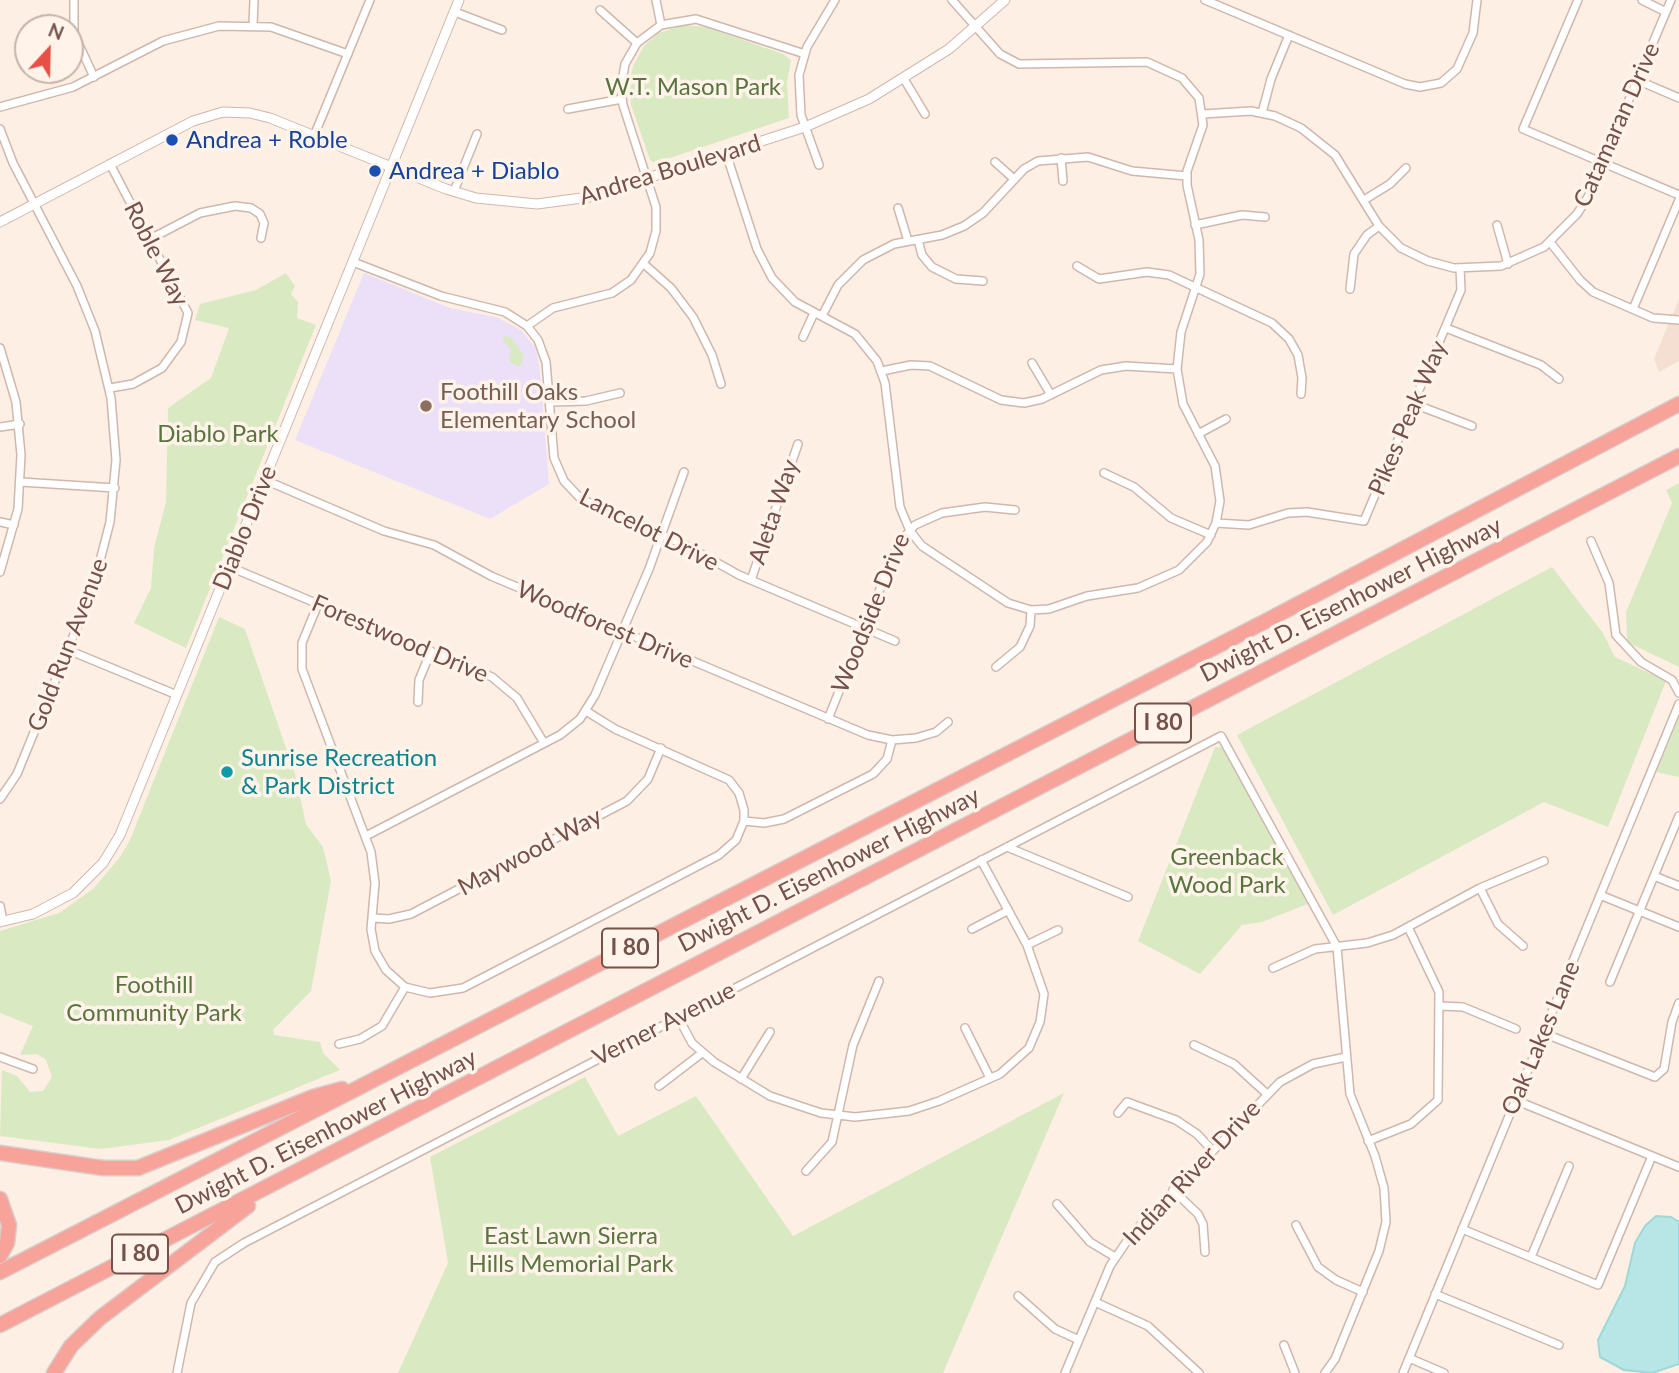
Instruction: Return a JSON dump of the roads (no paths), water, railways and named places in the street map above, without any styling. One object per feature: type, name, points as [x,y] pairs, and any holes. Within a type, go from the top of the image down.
[{"type":"highway","name":"Dwight D. Eisenhower Highway","points":[[0,1272],[363,1083],[1254,628],[1679,404]]},
{"type":"highway","name":"Dwight D. Eisenhower Highway","points":[[0,1325],[281,1182],[1679,456]]},
{"type":"highway","points":[[0,1153],[103,1168],[138,1168],[313,1097],[363,1083]]},
{"type":"highway","points":[[54,1373],[71,1346],[100,1318],[281,1182]]},
{"type":"highway","points":[[0,1199],[9,1225],[7,1243],[0,1256]]},
{"type":"street","points":[[74,0],[74,34],[94,77]]},
{"type":"street","points":[[253,25],[254,0]]},
{"type":"street","points":[[314,136],[370,0]]},
{"type":"street","name":"Diablo Drive","points":[[1,922],[33,914],[60,901],[103,863],[120,835],[460,0]]},
{"type":"street","points":[[656,0],[661,25]]},
{"type":"street","points":[[819,165],[805,127],[798,86],[804,54],[835,0]]},
{"type":"street","points":[[952,0],[1000,54],[1019,64],[1141,61],[1158,66],[1186,81],[1199,98],[1203,114],[1201,135],[1187,176],[1201,260],[1197,288],[1181,332],[1177,369],[1184,404],[1218,478],[1220,501],[1211,535],[1191,560],[1153,583],[1087,596],[1049,609],[1031,610],[997,597],[964,572],[930,553],[910,531],[928,519],[956,510],[985,507],[1015,510]]},
{"type":"street","name":"Andrea Boulevard","points":[[0,222],[193,121],[223,112],[260,115],[454,191],[502,202],[555,203],[589,197],[805,127],[857,105],[904,79],[976,27],[1005,0]]},
{"type":"street","points":[[1205,0],[1405,84],[1431,86],[1445,80],[1462,60],[1472,33],[1477,0]]},
{"type":"street","points":[[1578,0],[1523,129],[1679,197],[1633,309]]},
{"type":"street","points":[[1642,0],[1666,12]]},
{"type":"street","name":"Catamaran Drive","points":[[1203,114],[1238,110],[1262,113],[1289,121],[1325,145],[1344,166],[1379,226],[1394,243],[1414,255],[1460,268],[1508,264],[1550,242],[1577,214],[1603,163],[1671,0]]},
{"type":"street","points":[[600,10],[637,43]]},
{"type":"street","points":[[455,12],[502,30]]},
{"type":"street","points":[[354,262],[442,296],[505,312],[527,326],[553,309],[612,293],[631,280],[644,264],[654,242],[657,219],[648,179],[622,99],[623,70],[637,43],[661,25],[684,19],[708,21],[804,54]]},
{"type":"street","points":[[0,107],[57,93],[178,35],[219,26],[253,25],[290,32],[348,54]]},
{"type":"street","points":[[1262,113],[1271,79],[1289,35]]},
{"type":"street","points":[[904,79],[925,114]]},
{"type":"street","points":[[1637,80],[1679,98]]},
{"type":"street","points":[[568,109],[622,99]]},
{"type":"street","name":"Gold Run Avenue","points":[[0,129],[91,318],[110,388],[116,439],[114,488],[102,562],[17,774],[0,799]]},
{"type":"street","points":[[454,191],[477,134]]},
{"type":"street","name":"Woodside Drive","points":[[726,153],[766,269],[786,295],[855,334],[871,351],[881,372],[899,501],[910,531],[891,554],[866,628],[828,719]]},
{"type":"street","points":[[803,337],[831,294],[853,268],[883,248],[953,232],[974,220],[1033,163],[1061,158],[1094,157],[1132,170],[1187,176]]},
{"type":"street","points":[[1061,158],[1063,181]]},
{"type":"street","points":[[995,162],[1014,179]]},
{"type":"street","name":"Roble Way","points":[[110,164],[187,309],[185,331],[169,360],[153,375],[133,384],[110,388]]},
{"type":"street","points":[[1364,200],[1390,184],[1406,168]]},
{"type":"street","points":[[150,239],[200,213],[235,206],[251,208],[260,214],[264,223],[261,237]]},
{"type":"street","points":[[898,208],[908,241]]},
{"type":"street","points":[[1195,225],[1237,215],[1265,217]]},
{"type":"street","points":[[1497,225],[1508,264]]},
{"type":"street","points":[[1349,289],[1354,254],[1367,235],[1379,226]]},
{"type":"street","points":[[918,240],[922,255],[932,268],[956,278],[983,281]]},
{"type":"street","points":[[1550,242],[1588,288],[1653,318],[1679,320]]},
{"type":"street","points":[[644,264],[671,288],[693,317],[712,355],[720,384]]},
{"type":"street","points":[[1077,266],[1084,273],[1099,279],[1135,273],[1158,273],[1189,282],[1261,317],[1285,335],[1301,367],[1301,394]]},
{"type":"street","name":"Pikes Peak Way","points":[[1216,523],[1249,525],[1288,513],[1315,513],[1364,521],[1446,328],[1462,285],[1460,268]]},
{"type":"street","name":"Lancelot Drive","points":[[527,326],[543,351],[554,458],[571,491],[591,505],[661,535],[751,580],[895,640]]},
{"type":"street","points":[[1446,328],[1541,365],[1559,379]]},
{"type":"street","points":[[0,348],[19,424],[21,482],[14,525],[0,572]]},
{"type":"street","points":[[1032,363],[1051,395]]},
{"type":"street","points":[[881,372],[898,366],[930,366],[1000,400],[1018,403],[1036,401],[1089,374],[1113,368],[1177,369]]},
{"type":"street","points":[[549,402],[586,401],[620,393]]},
{"type":"street","points":[[1414,404],[1472,426]]},
{"type":"street","points":[[1198,434],[1226,419]]},
{"type":"street","points":[[0,427],[19,424]]},
{"type":"street","name":"Aleta Way","points":[[751,580],[798,444]]},
{"type":"street","points":[[366,836],[566,731],[586,711],[622,632],[684,472]]},
{"type":"street","points":[[1104,473],[1134,486],[1171,518],[1211,535]]},
{"type":"street","name":"Woodforest Drive","points":[[265,480],[384,531],[434,545],[491,576],[868,735],[892,740],[923,737],[936,732],[948,722]]},
{"type":"street","points":[[21,482],[114,488]]},
{"type":"street","points":[[0,522],[14,525]]},
{"type":"street","points":[[1591,541],[1609,583],[1616,635],[1641,662],[1672,680],[1679,693]]},
{"type":"street","name":"Forestwood Drive","points":[[230,567],[492,677],[510,690],[544,743]]},
{"type":"street","points":[[318,604],[302,643],[302,668],[366,836],[374,867],[372,940],[380,961],[405,987],[430,993],[463,988],[719,855],[736,841],[744,821],[742,799],[729,780],[615,729],[586,711]]},
{"type":"street","points":[[996,667],[1016,651],[1026,637],[1031,610]]},
{"type":"street","points":[[68,650],[177,695]]},
{"type":"street","points":[[418,702],[419,680],[430,651]]},
{"type":"street","name":"Oak Lakes Lane","points":[[1403,1373],[1679,704]]},
{"type":"street","name":"Verner Avenue","points":[[177,1373],[191,1303],[215,1262],[244,1243],[1222,736],[1337,947]]},
{"type":"street","points":[[744,821],[764,823],[784,819],[873,774],[887,759],[892,740]]},
{"type":"street","name":"Maywood Way","points":[[372,918],[389,919],[411,914],[627,801],[648,779],[661,748]]},
{"type":"street","points":[[1610,982],[1679,816]]},
{"type":"street","points":[[1007,847],[1128,897]]},
{"type":"street","points":[[678,1017],[688,1038],[702,1053],[741,1079],[786,1103],[838,1115],[878,1116],[909,1111],[990,1078],[1021,1056],[1040,1022],[1044,994],[1027,946],[981,860]]},
{"type":"street","points":[[1273,968],[1315,949],[1367,943],[1408,927],[1480,888],[1544,861]]},
{"type":"street","points":[[1654,876],[1679,886]]},
{"type":"street","points":[[1480,888],[1498,924],[1523,946]]},
{"type":"street","points":[[1600,895],[1679,927]]},
{"type":"street","points":[[0,906],[1,922]]},
{"type":"street","points":[[972,929],[1007,911]]},
{"type":"street","points":[[1368,1141],[1411,1124],[1438,1100],[1440,1006],[1433,975],[1408,927]]},
{"type":"street","points":[[1027,946],[1058,930]]},
{"type":"street","points":[[1325,1373],[1335,1359],[1380,1251],[1386,1222],[1384,1188],[1350,1094],[1337,947]]},
{"type":"street","points":[[806,1171],[832,1142],[853,1045],[879,981]]},
{"type":"street","points":[[339,1044],[360,1039],[382,1026],[405,987]]},
{"type":"street","points":[[1543,1033],[1655,1077],[1664,1069],[1672,1022],[1679,1003]]},
{"type":"street","points":[[1440,1006],[1463,1007],[1516,1030]]},
{"type":"street","points":[[965,1028],[990,1078]]},
{"type":"street","points":[[741,1079],[770,1032]]},
{"type":"street","points":[[1194,1045],[1229,1061],[1267,1094]]},
{"type":"street","points":[[659,1086],[702,1053]]},
{"type":"street","points":[[0,1057],[33,1069]]},
{"type":"street","name":"Indian River Drive","points":[[1065,1373],[1115,1257],[1173,1190],[1267,1094],[1301,1069],[1346,1057]]},
{"type":"street","points":[[1516,1100],[1679,1167]]},
{"type":"street","points":[[1118,1113],[1127,1102],[1176,1120],[1197,1134],[1212,1150]]},
{"type":"street","points":[[1462,1229],[1598,1285],[1652,1156]]},
{"type":"street","points":[[1531,1257],[1569,1166]]},
{"type":"street","points":[[1173,1190],[1198,1214],[1203,1224],[1205,1252]]},
{"type":"street","points":[[1056,1204],[1090,1242],[1115,1257]]},
{"type":"street","points":[[1296,1225],[1318,1268],[1336,1280],[1363,1292]]},
{"type":"street","points":[[1435,1294],[1559,1345]]},
{"type":"street","points":[[1018,1296],[1055,1329],[1079,1340]]},
{"type":"street","points":[[1094,1302],[1148,1326],[1199,1373]]},
{"type":"street","points":[[1284,1345],[1295,1373]]},
{"type":"street","points":[[1409,1358],[1444,1373]]},
{"type":"water","points":[[1656,1216],[1671,1217],[1679,1222],[1679,1364],[1652,1373],[1624,1370],[1600,1357],[1598,1340],[1625,1286],[1635,1243],[1645,1226]]},
{"type":"place","name":"Andrea + Roble","points":[[172,140]]},
{"type":"place","name":"Andrea + Diablo","points":[[375,171]]},
{"type":"place","name":"Foothill Oaks Elementary School","points":[[426,406]]},
{"type":"place","name":"Sunrise Recreation & Park District","points":[[227,772]]},
{"type":"park label","name":"W.T. Mason Park","points":[[693,87]]},
{"type":"park label","name":"Diablo Park","points":[[218,434]]},
{"type":"park label","name":"Greenback Wood Park","points":[[1227,871]]},
{"type":"park label","name":"Foothill Community Park","points":[[154,999]]},
{"type":"park label","name":"East Lawn Sierra Hills Memorial Park","points":[[571,1250]]}]
